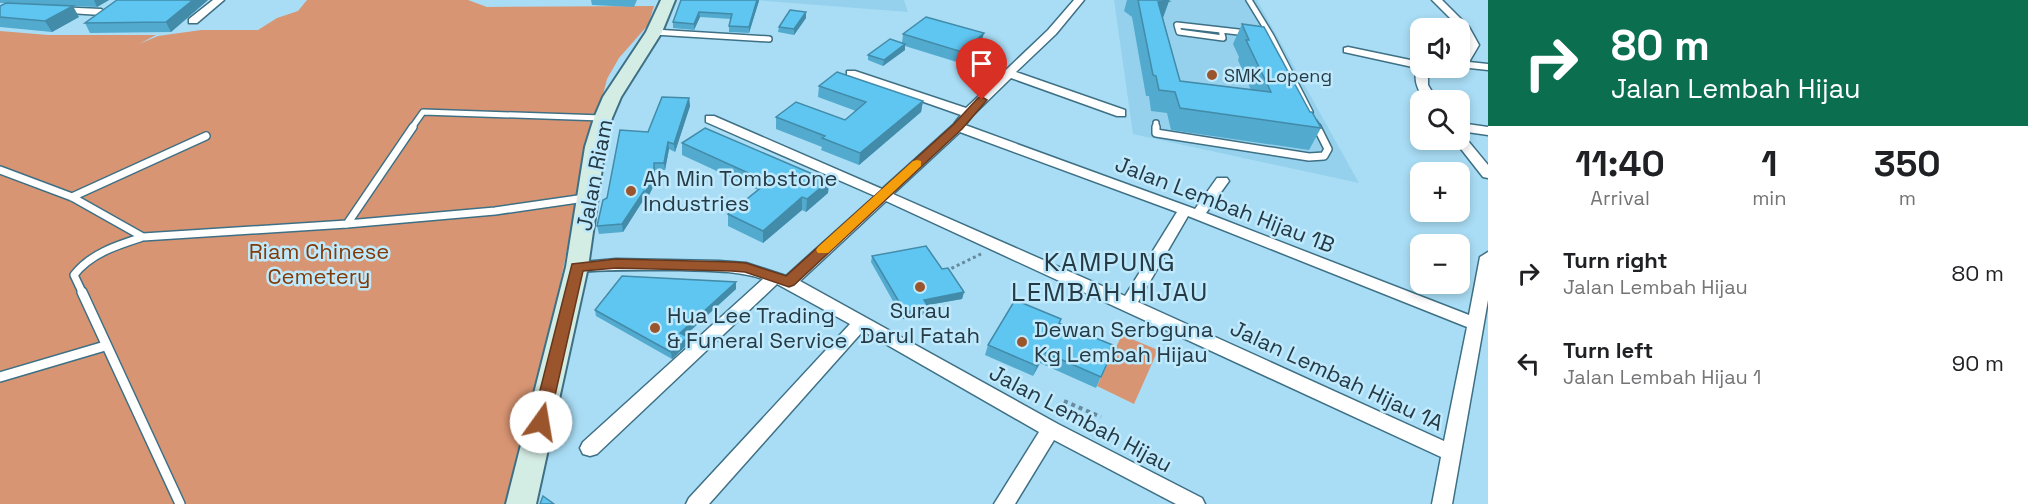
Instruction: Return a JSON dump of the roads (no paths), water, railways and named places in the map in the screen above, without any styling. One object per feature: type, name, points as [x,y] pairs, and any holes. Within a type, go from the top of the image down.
[{"type":"main road","name":"Jalan Riam","points":[[521,504],[577,267],[595,147],[603,118],[612,97],[654,32],[668,0]]},
{"type":"street","points":[[193,21],[219,0]]},
{"type":"street","points":[[590,448],[782,279],[884,194],[958,127],[968,113],[1052,32],[1079,0]]},
{"type":"street","points":[[1437,0],[1454,18]]},
{"type":"street","points":[[42,9],[106,9],[85,24]]},
{"type":"street","points":[[1470,38],[1474,45],[1470,54]]},
{"type":"street","points":[[1348,50],[1410,64]]},
{"type":"street","points":[[1470,65],[1488,67]]},
{"type":"street","points":[[851,73],[968,113]]},
{"type":"street","points":[[1010,74],[1121,113]]},
{"type":"street","name":"Jalan Lembah Hijau 1A","points":[[710,119],[1129,303],[1452,453]]},
{"type":"street","name":"Jalan Lembah Hijau 1B","points":[[958,127],[1191,213],[1475,324]]},
{"type":"street","points":[[1470,128],[1488,131]]},
{"type":"street","points":[[1469,150],[1488,174]]},
{"type":"street","points":[[1129,303],[1191,213],[1222,181]]},
{"type":"street","points":[[1442,504],[1488,257]]},
{"type":"street","name":"Jalan Lembah Hijau","points":[[577,267],[616,264],[719,266],[746,268],[782,279],[1051,429],[1195,504]]},
{"type":"street","points":[[696,504],[860,323]]},
{"type":"street","points":[[1004,504],[1051,429]]},
{"type":"lane","points":[[1156,123],[1156,133],[1309,157],[1324,156],[1328,149],[1271,36],[1249,0]]},
{"type":"lane","points":[[1221,30],[1223,38],[1179,32],[1177,25],[1199,27],[1251,34]]},
{"type":"lane","points":[[654,32],[769,39]]},
{"type":"lane","points":[[1261,35],[1271,36]]},
{"type":"lane","points":[[347,224],[423,112],[603,118]]},
{"type":"lane","points":[[72,197],[206,136]]},
{"type":"lane","points":[[0,170],[72,197],[143,237]]},
{"type":"lane","points":[[180,504],[74,275],[78,267],[93,258],[143,237],[347,224],[495,211],[589,198]]},
{"type":"lane","points":[[0,377],[105,346]]},
{"type":"place","name":"SMK Lopeng","points":[[1212,75]]},
{"type":"place","name":"Ah Min Tombstone Industries","points":[[631,191]]},
{"type":"place","name":"Surau Darul Fatah","points":[[920,287]]},
{"type":"place","name":"Hua Lee Trading & Funeral Service","points":[[655,328]]},
{"type":"place","name":"Dewan Serbguna Kg Lembah Hijau","points":[[1022,342]]},
{"type":"district","name":"KAMPUNG LEMBAH HIJAU","points":[[1110,277]]},
{"type":"park label","name":"Riam Chinese Cemetery","points":[[319,264]]}]
